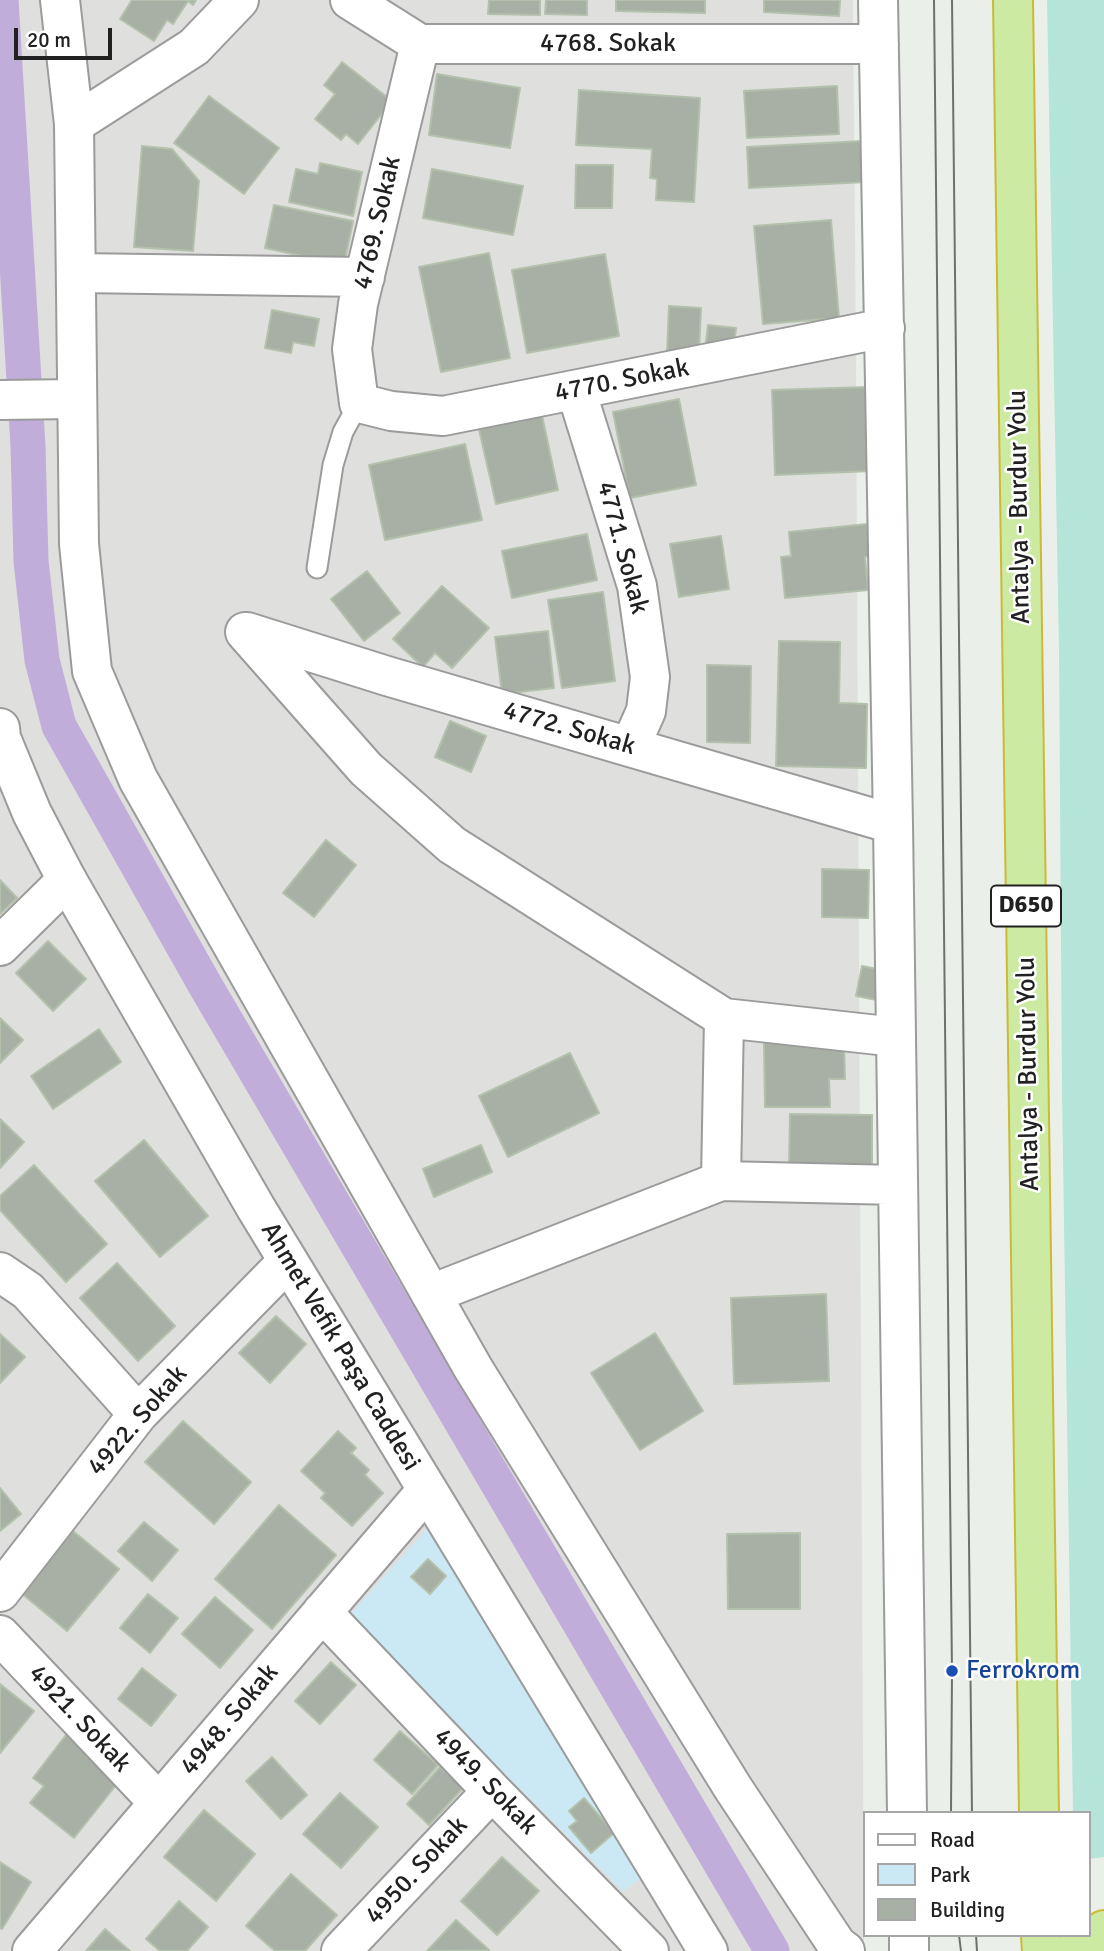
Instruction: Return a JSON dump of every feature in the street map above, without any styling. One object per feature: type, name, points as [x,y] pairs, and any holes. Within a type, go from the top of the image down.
[{"type":"highway","name":"Antalya - Burdur Yolu","points":[[1013,0],[1040,1811]]},
{"type":"highway","points":[[1073,1951],[1104,1930]]},
{"type":"street","points":[[60,0],[74,124],[79,544],[92,671],[138,779],[473,1368],[733,1788],[836,1945],[845,1951]]},
{"type":"street","points":[[74,124],[194,47],[239,0]]},
{"type":"street","points":[[350,0],[420,44]]},
{"type":"street","points":[[878,0],[894,824],[907,1811]]},
{"type":"street","name":"4768. Sokak","points":[[420,44],[879,44]]},
{"type":"street","name":"4769. Sokak","points":[[359,403],[352,349],[358,304],[420,44]]},
{"type":"street","points":[[76,274],[365,277]]},
{"type":"street","name":"4770. Sokak","points":[[359,403],[391,411],[443,416],[885,328]]},
{"type":"street","name":"4771. Sokak","points":[[576,390],[637,586],[650,677],[646,711],[630,747]]},
{"type":"street","points":[[17,400],[77,399]]},
{"type":"street","name":"4772. Sokak","points":[[724,1018],[452,845],[366,769],[245,632],[894,824]]},
{"type":"street","name":"Ahmet Vefik Paşa Caddesi","points":[[0,728],[0,739],[32,813],[67,880],[288,1261],[428,1490],[696,1946]]},
{"type":"street","points":[[0,946],[67,880]]},
{"type":"street","points":[[720,1181],[724,1018],[896,1038]]},
{"type":"street","points":[[431,1294],[720,1181],[898,1185]]},
{"type":"street","name":"4922. Sokak","points":[[0,1592],[138,1413],[288,1261]]},
{"type":"street","points":[[0,1272],[28,1291],[138,1413]]},
{"type":"street","name":"4948. Sokak","points":[[32,1951],[428,1490]]},
{"type":"street","name":"4949. Sokak","points":[[322,1612],[649,1951]]},
{"type":"street","name":"4921. Sokak","points":[[0,1635],[159,1803]]},
{"type":"street","name":"4950. Sokak","points":[[341,1951],[492,1791]]},
{"type":"lane","points":[[317,568],[333,465],[343,432],[359,403]]},
{"type":"shaded area","points":[[0,0],[853,0],[864,1951],[0,1951]]},
{"type":"shaded area","points":[[1047,0],[1104,0],[1104,1857],[1090,1859],[1090,1811],[1073,1811],[1062,1091],[1059,650]]},
{"type":"green space","points":[[427,1529],[643,1877],[623,1891],[347,1618]]},
{"type":"building","points":[[132,0],[196,0],[193,5],[188,1],[173,24],[167,20],[154,41],[120,19]]},
{"type":"building","points":[[489,0],[540,0],[540,15],[488,14]]},
{"type":"building","points":[[546,0],[587,0],[587,15],[545,14]]},
{"type":"building","points":[[616,0],[705,0],[705,13],[616,11]]},
{"type":"building","points":[[764,0],[840,0],[839,16],[764,12]]},
{"type":"building","points":[[342,62],[392,101],[358,144],[346,134],[341,140],[315,119],[335,94],[324,85]]},
{"type":"building","points":[[437,74],[520,88],[510,148],[429,135]]},
{"type":"building","points":[[837,86],[839,134],[747,138],[744,91]]},
{"type":"building","points":[[579,90],[700,98],[694,202],[656,200],[657,179],[650,178],[652,149],[576,145]]},
{"type":"building","points":[[209,96],[279,148],[244,194],[174,143]]},
{"type":"building","points":[[863,141],[866,182],[749,188],[747,147]]},
{"type":"building","points":[[142,146],[172,149],[199,181],[193,251],[134,247]]},
{"type":"building","points":[[320,163],[362,172],[353,216],[289,202],[296,169],[318,174]]},
{"type":"building","points":[[576,165],[613,165],[612,208],[575,208]]},
{"type":"building","points":[[432,169],[523,186],[513,235],[423,218]]},
{"type":"building","points":[[274,205],[353,221],[344,265],[265,248]]},
{"type":"building","points":[[831,220],[839,318],[763,324],[754,226]]},
{"type":"building","points":[[489,253],[510,358],[441,372],[419,267]]},
{"type":"building","points":[[605,254],[619,336],[527,353],[512,270]]},
{"type":"building","points":[[669,306],[701,308],[699,354],[667,352]]},
{"type":"building","points":[[272,310],[319,319],[314,346],[293,342],[291,353],[265,348]]},
{"type":"building","points":[[708,325],[736,328],[733,353],[705,350]]},
{"type":"building","points":[[868,387],[872,471],[775,475],[772,390]]},
{"type":"building","points":[[679,399],[696,485],[630,498],[613,412]]},
{"type":"building","points":[[541,411],[558,490],[496,504],[478,425]]},
{"type":"building","points":[[465,444],[482,520],[385,540],[369,465]]},
{"type":"building","points":[[867,524],[870,556],[865,557],[868,590],[785,598],[781,557],[791,556],[789,532]]},
{"type":"building","points":[[587,534],[597,580],[512,598],[502,551]]},
{"type":"building","points":[[721,536],[729,589],[679,597],[670,544]]},
{"type":"building","points":[[367,571],[400,613],[364,641],[331,599]]},
{"type":"building","points":[[442,586],[489,628],[452,668],[435,653],[423,667],[393,639]]},
{"type":"building","points":[[603,592],[615,681],[562,688],[548,600]]},
{"type":"building","points":[[548,631],[554,688],[502,694],[495,637]]},
{"type":"building","points":[[779,641],[840,642],[839,703],[867,704],[866,768],[776,766]]},
{"type":"building","points":[[707,665],[751,666],[750,743],[707,742]]},
{"type":"building","points":[[450,721],[486,736],[471,772],[435,757]]},
{"type":"building","points":[[326,840],[356,865],[314,917],[283,893]]},
{"type":"building","points":[[822,869],[869,870],[868,918],[822,917]]},
{"type":"building","points":[[0,880],[17,898],[0,914]]},
{"type":"building","points":[[48,941],[86,979],[53,1011],[16,973]]},
{"type":"building","points":[[862,966],[882,970],[877,1000],[856,996]]},
{"type":"building","points":[[0,1018],[23,1040],[0,1063]]},
{"type":"building","points":[[99,1029],[121,1062],[53,1109],[31,1076]]},
{"type":"building","points":[[844,1042],[845,1079],[829,1079],[830,1107],[765,1107],[764,1043]]},
{"type":"building","points":[[570,1053],[599,1113],[508,1157],[479,1096]]},
{"type":"building","points":[[790,1114],[872,1115],[872,1171],[789,1169]]},
{"type":"building","points":[[0,1119],[24,1142],[0,1168]]},
{"type":"building","points":[[144,1140],[208,1216],[160,1257],[95,1181]]},
{"type":"building","points":[[481,1145],[492,1172],[434,1197],[423,1169]]},
{"type":"building","points":[[34,1165],[107,1244],[66,1282],[0,1210],[0,1196]]},
{"type":"building","points":[[117,1263],[175,1326],[138,1361],[80,1298]]},
{"type":"building","points":[[826,1294],[829,1381],[734,1384],[731,1298]]},
{"type":"building","points":[[276,1316],[306,1344],[270,1383],[239,1353]]},
{"type":"building","points":[[655,1333],[703,1411],[640,1450],[591,1373]]},
{"type":"building","points":[[0,1334],[25,1357],[0,1383]]},
{"type":"building","points":[[183,1421],[251,1482],[214,1524],[145,1462]]},
{"type":"building","points":[[338,1431],[356,1448],[351,1453],[369,1470],[365,1475],[383,1493],[352,1526],[321,1498],[325,1493],[301,1471]]},
{"type":"building","points":[[0,1488],[21,1514],[0,1531]]},
{"type":"building","points":[[279,1505],[336,1555],[272,1629],[215,1579]]},
{"type":"building","points":[[144,1522],[178,1550],[152,1581],[118,1551]]},
{"type":"building","points":[[73,1531],[119,1569],[67,1631],[21,1593]]},
{"type":"building","points":[[800,1533],[800,1609],[728,1609],[727,1534]]},
{"type":"building","points":[[428,1559],[446,1576],[430,1594],[411,1577]]},
{"type":"building","points":[[148,1594],[178,1618],[150,1653],[120,1628]]},
{"type":"building","points":[[215,1597],[253,1630],[220,1668],[182,1634]]},
{"type":"building","points":[[331,1662],[356,1685],[320,1724],[295,1701]]},
{"type":"building","points":[[142,1668],[176,1695],[151,1726],[118,1699]]},
{"type":"building","points":[[0,1684],[34,1711],[0,1753]]},
{"type":"building","points":[[69,1731],[124,1775],[74,1838],[30,1803],[44,1786],[33,1778]]},
{"type":"building","points":[[400,1731],[438,1765],[412,1794],[374,1760]]},
{"type":"building","points":[[272,1757],[307,1795],[281,1819],[246,1781]]},
{"type":"building","points":[[440,1767],[463,1788],[429,1825],[407,1804]]},
{"type":"building","points":[[340,1793],[378,1827],[341,1868],[303,1834]]},
{"type":"building","points":[[584,1798],[614,1833],[591,1853],[569,1827],[577,1821],[569,1811]]},
{"type":"building","points":[[204,1810],[255,1854],[216,1901],[164,1857]]},
{"type":"building","points":[[502,1857],[539,1891],[497,1935],[461,1901]]},
{"type":"building","points":[[0,1862],[31,1882],[2,1929],[0,1928]]},
{"type":"building","points":[[291,1874],[337,1915],[305,1951],[275,1951],[246,1926]]},
{"type":"building","points":[[179,1901],[208,1927],[187,1951],[160,1951],[146,1939]]},
{"type":"building","points":[[456,1920],[489,1950],[427,1951]]},
{"type":"building","points":[[105,1929],[130,1951],[86,1951]]},
{"type":"waterway","points":[[1,0],[28,446],[31,561],[42,660],[59,726],[205,985],[772,1951]]},
{"type":"tram line","points":[[934,0],[952,1671],[951,1811]]},
{"type":"tram line","points":[[952,0],[972,1811]]},
{"type":"tram line","points":[[959,1937],[961,1951]]},
{"type":"tram line","points":[[976,1937],[977,1951]]},
{"type":"place","name":"Ferrokrom","points":[[952,1671]]}]
